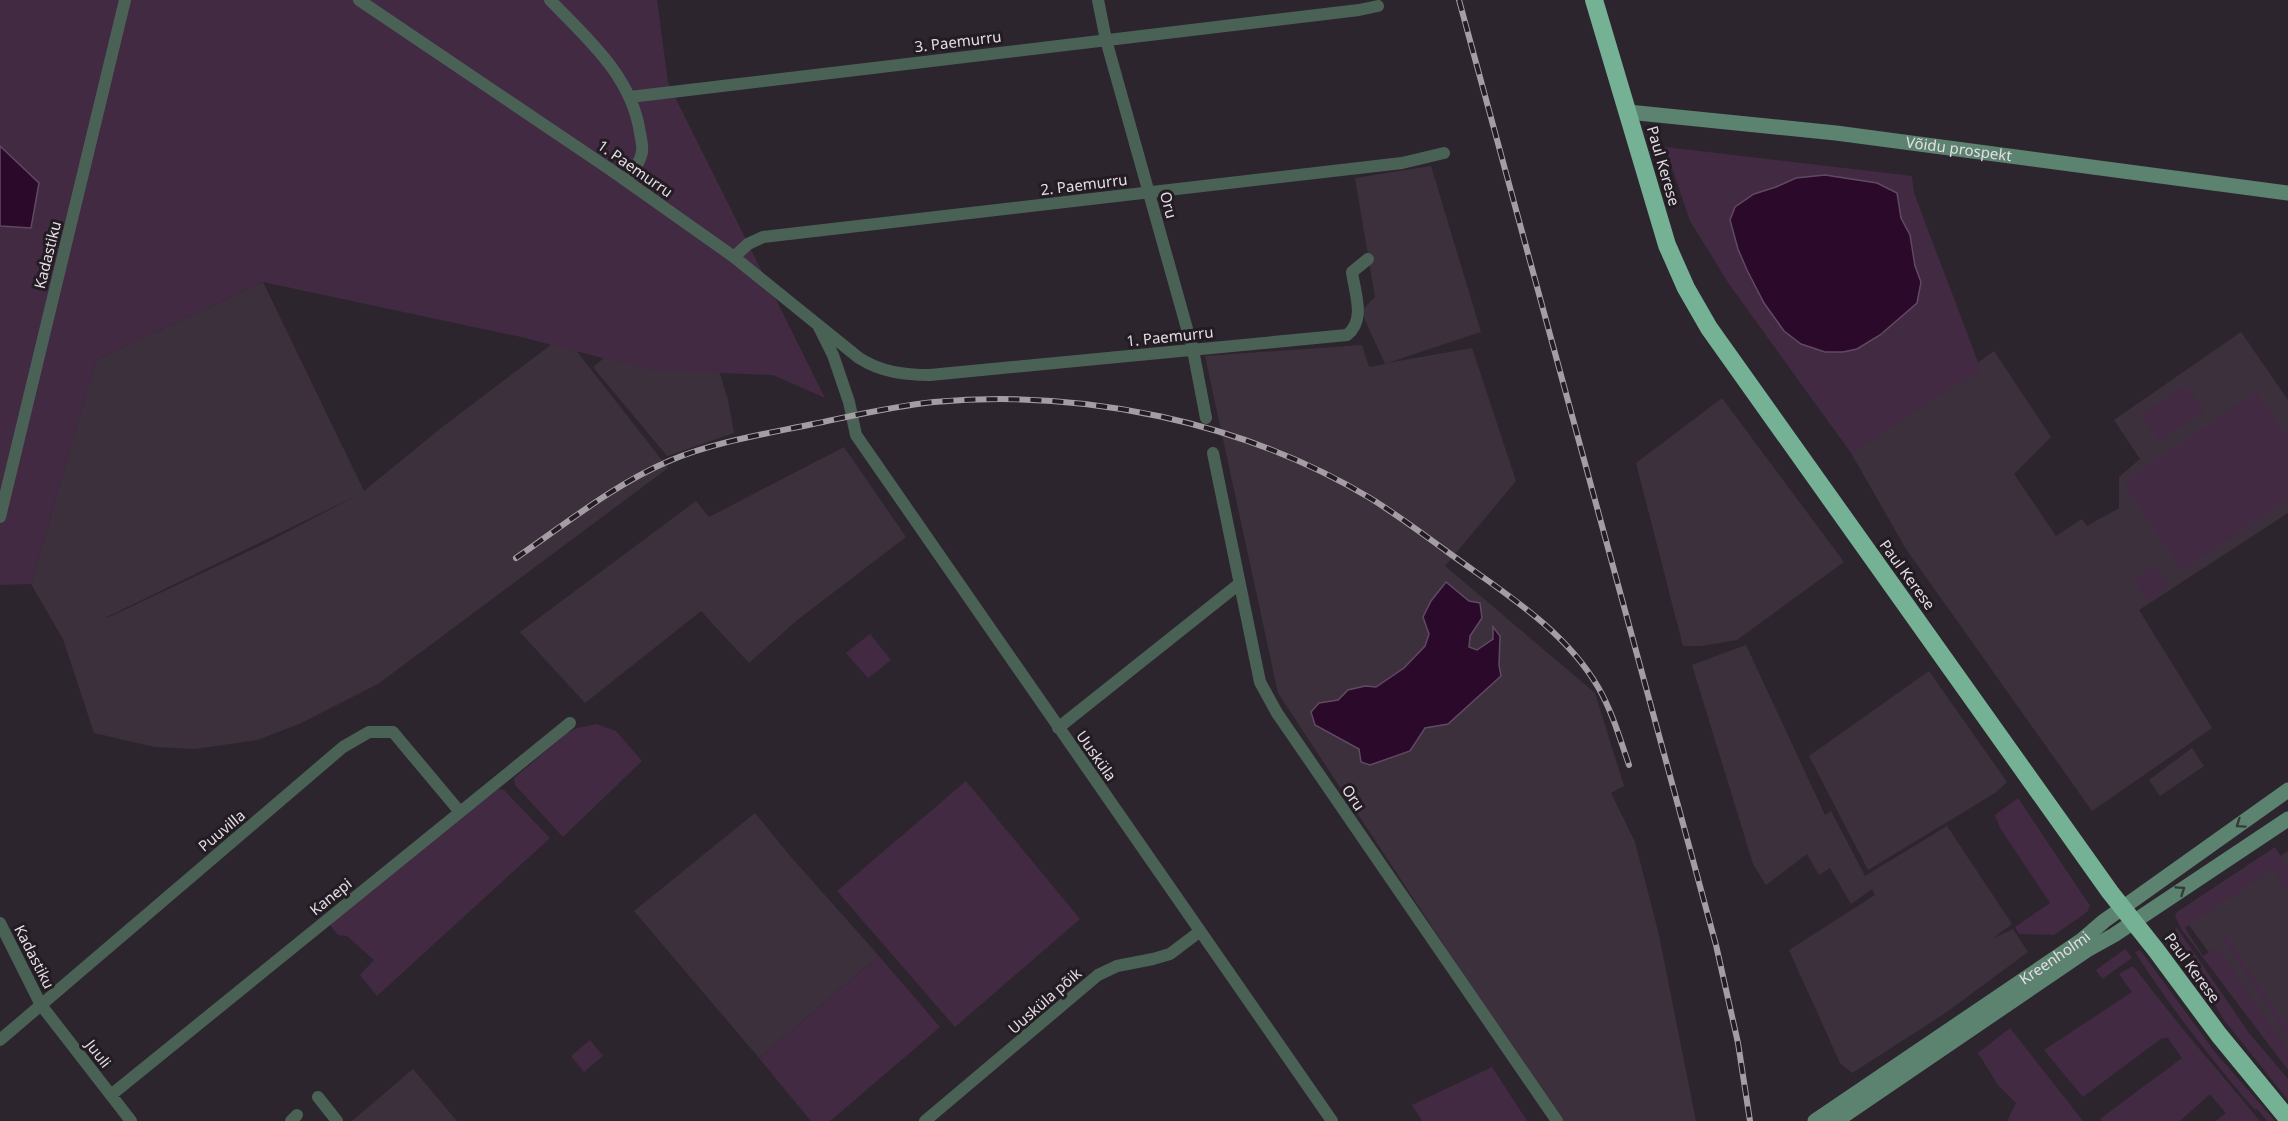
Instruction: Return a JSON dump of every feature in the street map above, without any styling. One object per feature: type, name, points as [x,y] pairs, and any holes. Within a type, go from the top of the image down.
[{"type":"highway","name":"Paul Kerese","points":[[1594,0],[1667,245],[1686,288],[1709,328],[2122,908],[2152,944],[2219,1035],[2288,1119]]},
{"type":"main road","name":"Võidu prospekt","points":[[1628,112],[1836,133],[2288,194]]},
{"type":"main road","name":"Kreenholmi","points":[[1836,1121],[2122,908],[2288,790]]},
{"type":"main road","name":"Kreenholmi","points":[[1815,1121],[2086,950],[2133,923],[2288,819]]},
{"type":"street","name":"Kadastiku","points":[[0,517],[125,0]]},
{"type":"street","name":"1. Paemurru","points":[[359,0],[626,180],[734,257],[859,358],[874,367],[906,375],[930,375],[1347,335],[1356,328],[1359,315],[1352,272],[1368,259]]},
{"type":"street","points":[[550,0],[597,49],[619,76],[630,97],[639,125],[642,151],[638,163],[626,180]]},
{"type":"street","name":"Oru","points":[[1098,0],[1106,40],[1193,350],[1206,418]]},
{"type":"street","name":"3. Paemurru","points":[[630,97],[1378,6]]},
{"type":"street","name":"2. Paemurru","points":[[734,257],[748,244],[763,237],[1402,163],[1444,153]]},
{"type":"street","name":"1. Paemurru","points":[[817,323],[833,355],[849,402]]},
{"type":"street","name":"Uusküla","points":[[849,402],[856,435],[1332,1121]]},
{"type":"street","name":"Oru","points":[[1213,453],[1260,682],[1276,713],[1557,1121]]},
{"type":"street","points":[[1058,728],[1239,584]]},
{"type":"street","name":"Kanepi","points":[[111,1095],[570,723]]},
{"type":"street","name":"Puuvilla","points":[[0,1040],[343,747],[369,732],[393,732],[460,812]]},
{"type":"street","name":"Kadastiku","points":[[0,923],[41,1005]]},
{"type":"street","name":"Uusküla põik","points":[[925,1121],[1098,975],[1117,966],[1170,954],[1199,932]]},
{"type":"street","name":"Juuli","points":[[41,1005],[131,1121]]},
{"type":"street","points":[[318,1097],[338,1121]]},
{"type":"shaded area","points":[[0,0],[657,0],[668,83],[825,398],[773,375],[649,370],[521,337],[263,282],[96,360],[31,584],[0,585],[0,226],[31,228],[39,183],[0,146]]},
{"type":"shaded area","points":[[0,146],[39,183],[31,228],[0,226]]},
{"type":"shaded area","points":[[1665,147],[1912,176],[1914,193],[1981,370],[1851,453],[1729,284],[1690,221]]},
{"type":"shaded area","points":[[1431,166],[1481,332],[1387,363],[1472,348],[1516,481],[1445,566],[1595,693],[1624,786],[1611,793],[1635,842],[1659,935],[1696,1121],[1560,1121],[1278,693],[1205,356],[1362,345],[1369,367],[1385,364],[1361,311],[1375,297],[1355,178]]},
{"type":"shaded area","points":[[1825,175],[1877,183],[1897,193],[1901,218],[1910,235],[1915,266],[1921,282],[1917,303],[1880,335],[1857,349],[1843,352],[1825,352],[1801,344],[1784,331],[1764,303],[1747,270],[1730,220],[1735,207],[1754,194],[1796,178]]},
{"type":"shaded area","points":[[263,282],[364,491],[441,428],[564,335],[668,468],[378,684],[299,724],[257,740],[195,749],[155,747],[94,733],[63,639],[31,584],[96,360]],"holes":[[[356,496],[266,543],[107,618]]]},
{"type":"shaded area","points":[[678,298],[710,341],[728,400],[734,433],[667,456],[593,367]]},
{"type":"shaded area","points":[[2241,332],[2288,400],[2288,513],[2139,610],[2212,728],[2092,811],[1906,549],[1851,453],[1994,351],[2051,437],[2014,474],[2056,536],[2082,519],[2087,526],[2119,508],[2119,477],[2140,459],[2114,420]]},
{"type":"shaded area","points":[[2186,385],[2204,411],[2159,442],[2141,415]]},
{"type":"shaded area","points":[[2257,392],[2288,438],[2288,500],[2182,571],[2126,487],[2126,480]]},
{"type":"shaded area","points":[[1722,398],[1844,562],[1737,640],[1701,646],[1683,646],[1636,463]]},
{"type":"shaded area","points":[[844,447],[906,537],[796,621],[749,663],[701,611],[585,703],[520,632],[696,501],[709,517]]},
{"type":"shaded area","points":[[2154,565],[2169,586],[2149,602],[2134,580]]},
{"type":"shaded area","points":[[1446,582],[1469,601],[1480,603],[1482,618],[1470,636],[1469,647],[1477,650],[1493,639],[1493,627],[1500,636],[1501,676],[1448,724],[1425,728],[1410,751],[1370,765],[1361,762],[1359,749],[1315,725],[1311,712],[1319,703],[1338,700],[1348,690],[1365,686],[1376,687],[1404,668],[1425,646],[1429,634],[1423,617],[1431,601]]},
{"type":"shaded area","points":[[870,634],[891,660],[868,678],[846,653]]},
{"type":"shaded area","points":[[1746,645],[1825,815],[1831,811],[1865,876],[1947,826],[2012,924],[1992,939],[2013,929],[2028,952],[1944,1014],[1852,1073],[1840,1063],[1789,950],[1875,895],[1872,889],[1851,904],[1830,868],[1819,875],[1807,854],[1766,885],[1753,864],[1692,665]]},
{"type":"shaded area","points":[[1929,671],[2007,782],[1995,793],[1868,870],[1809,756]]},
{"type":"shaded area","points":[[596,724],[616,731],[642,761],[563,837],[515,785],[514,778],[567,733],[577,728]]},
{"type":"shaded area","points":[[2192,748],[2204,766],[2160,796],[2149,780]]},
{"type":"shaded area","points":[[966,781],[1080,919],[955,1027],[837,891]]},
{"type":"shaded area","points":[[498,789],[504,790],[550,838],[377,996],[360,975],[374,960],[347,936],[338,935],[329,924]]},
{"type":"shaded area","points":[[2018,798],[2090,906],[2087,912],[2054,935],[2019,934],[2015,927],[2050,903],[2000,828],[1995,815]]},
{"type":"shaded area","points":[[755,813],[879,956],[759,1058],[634,911]]},
{"type":"shaded area","points":[[2275,847],[2288,867],[2288,892],[2272,869],[2185,928],[2203,956],[2217,947],[2288,1049],[2288,1070],[2182,930],[2175,917],[2177,912]]},
{"type":"shaded area","points":[[2288,851],[2288,1060],[2183,917]]},
{"type":"shaded area","points":[[2177,928],[2249,1033],[2288,1079],[2288,1100],[2224,1020],[2196,972],[2169,933]]},
{"type":"shaded area","points":[[2224,933],[2280,1017],[2282,1016],[2288,1025],[2288,1038],[2220,936]]},
{"type":"shaded area","points":[[2125,949],[2132,958],[2102,979],[2096,970]]},
{"type":"shaded area","points":[[2140,950],[2215,1052],[2275,1121],[2267,1121],[2258,1110],[2254,1109],[2207,1052],[2135,952]]},
{"type":"shaded area","points":[[879,956],[940,1027],[830,1121],[811,1121],[759,1058]]},
{"type":"shaded area","points":[[2133,966],[2260,1121],[2216,1121],[2226,1113],[2210,1094],[2180,1121],[2102,1121],[2100,1119],[2182,1058],[2168,1038],[2162,1038],[2083,1097],[2044,1050],[2132,992],[2119,974]]},
{"type":"shaded area","points":[[2010,1028],[2083,1121],[2009,1121],[2016,1103],[1998,1085],[1978,1053]]},
{"type":"shaded area","points":[[590,1040],[603,1056],[584,1072],[571,1056]]},
{"type":"shaded area","points":[[1492,1067],[1527,1121],[1422,1121],[1412,1105]]},
{"type":"shaded area","points":[[413,1069],[457,1121],[352,1121]]},
{"type":"railway","points":[[1459,0],[1716,945],[1738,1043],[1750,1121]]},
{"type":"railway","points":[[516,558],[590,506],[649,470],[686,454],[740,439],[934,402],[990,399],[1047,401],[1103,406],[1159,416],[1215,430],[1321,471],[1389,510],[1508,595],[1548,628],[1584,666],[1607,706],[1629,765]]}]
